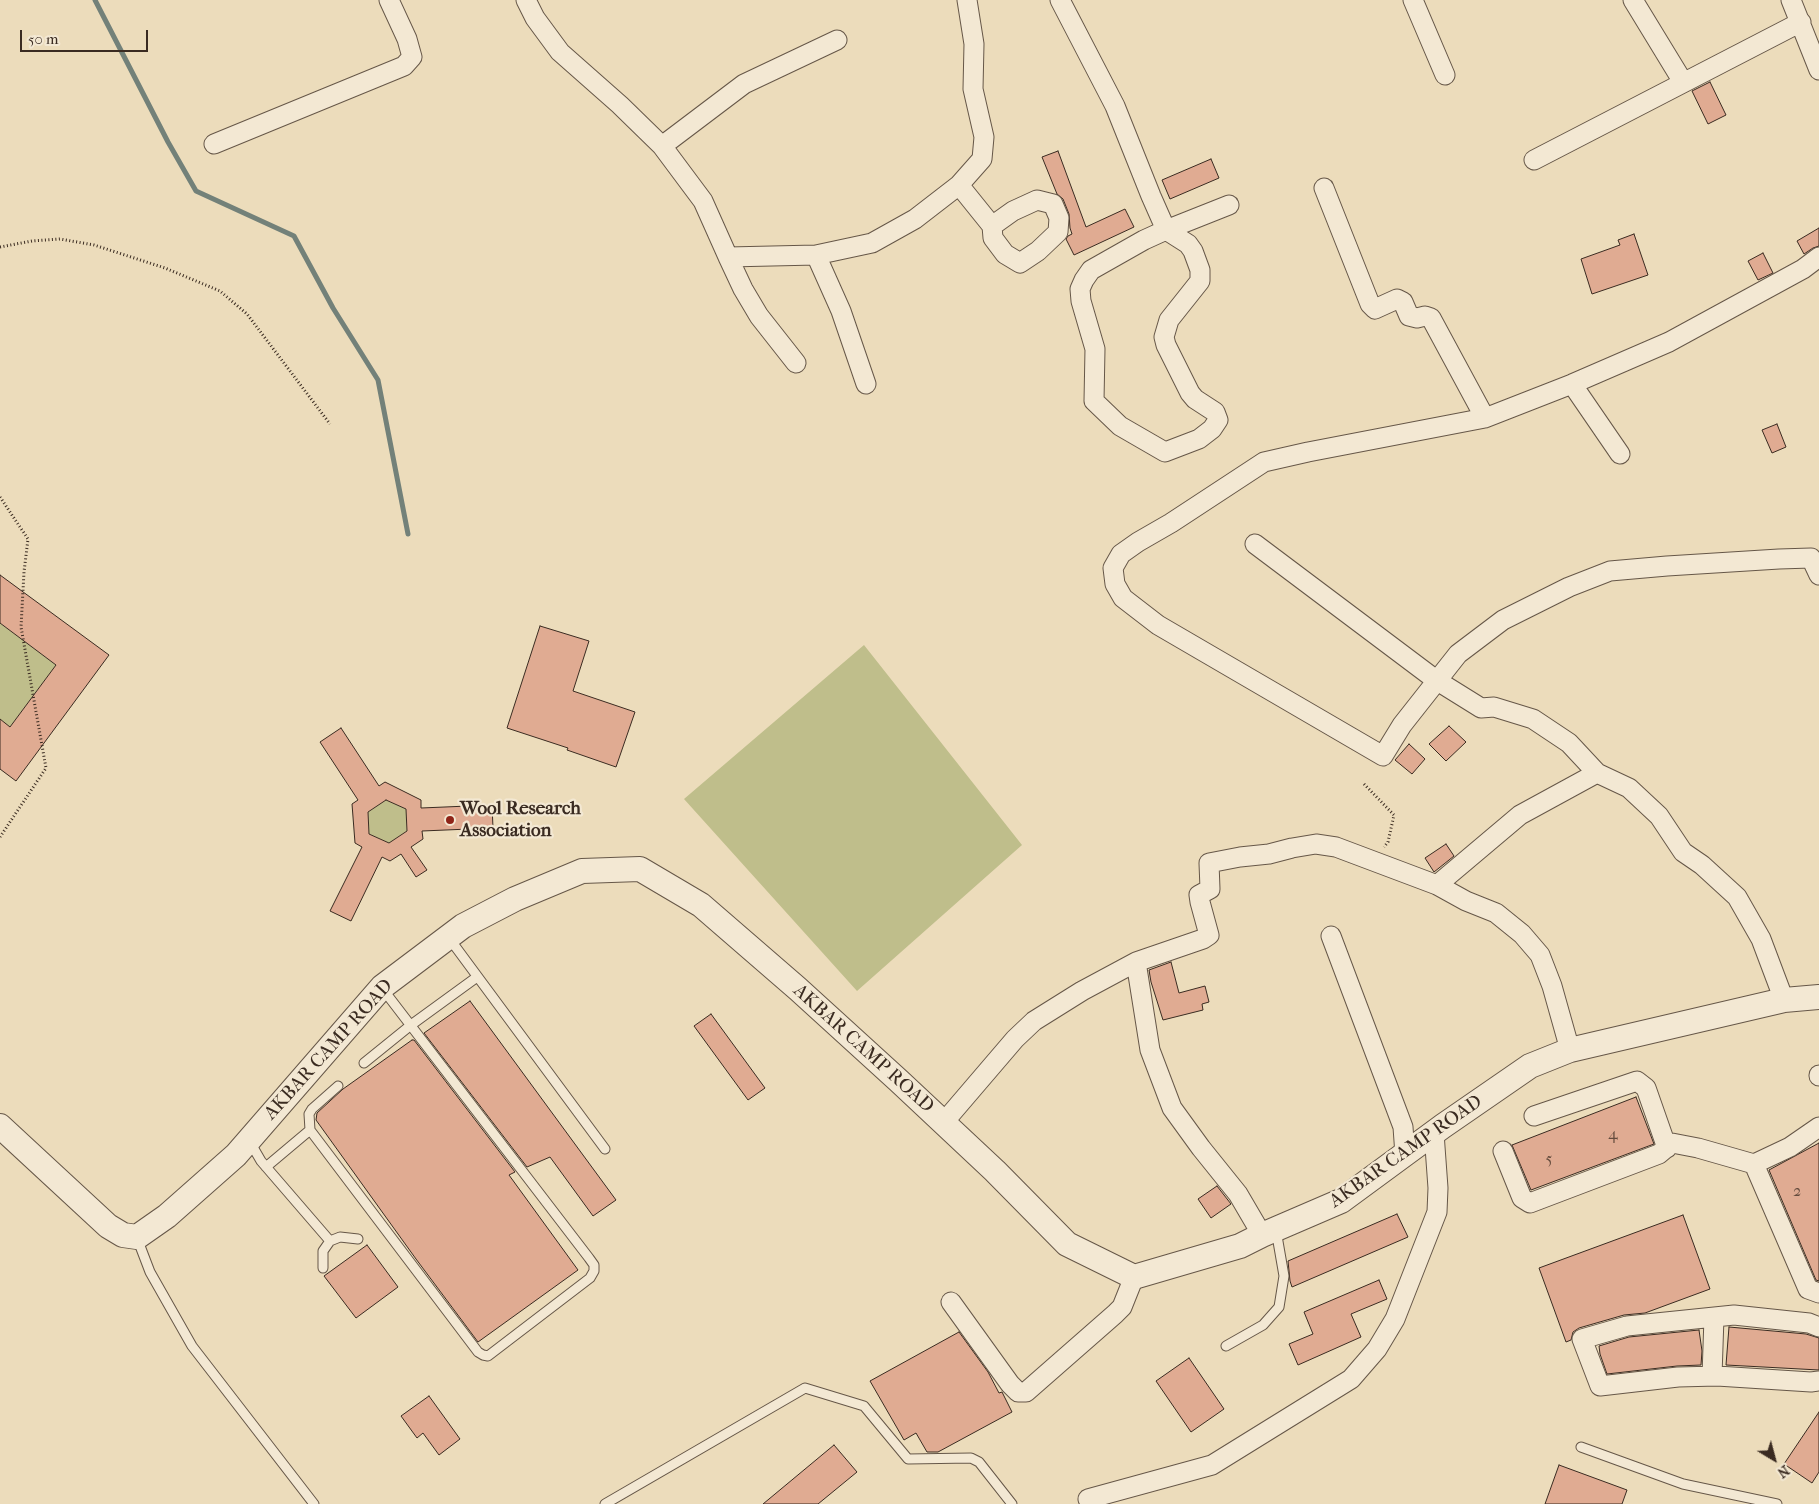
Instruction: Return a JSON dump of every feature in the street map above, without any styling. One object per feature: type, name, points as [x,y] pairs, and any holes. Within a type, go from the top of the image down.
[{"type":"street","points":[[214,144],[404,66],[412,57],[407,39],[389,0]]},
{"type":"street","points":[[526,0],[535,18],[560,52],[620,104],[662,146],[703,201],[743,289],[759,316],[796,362]]},
{"type":"street","points":[[728,257],[816,255],[872,243],[916,218],[959,184],[982,159],[984,137],[973,89],[974,44],[967,0]]},
{"type":"street","points":[[1060,0],[1115,106],[1166,230],[1188,244],[1194,251],[1200,270],[1200,281],[1169,320],[1164,336],[1166,345],[1190,393],[1195,399],[1215,412],[1218,420],[1212,429],[1199,439],[1165,452],[1120,426],[1094,401],[1095,349],[1081,301],[1080,289],[1091,270],[1144,240],[1166,230],[1229,205]]},
{"type":"street","points":[[1413,0],[1445,75]]},
{"type":"street","points":[[1633,0],[1683,82]]},
{"type":"street","points":[[1791,0],[1819,70]]},
{"type":"street","points":[[1534,160],[1801,22]]},
{"type":"street","points":[[662,146],[744,84],[837,40]]},
{"type":"street","points":[[959,184],[992,226]]},
{"type":"street","points":[[1324,188],[1370,304],[1375,309],[1397,299],[1403,302],[1409,316],[1431,318],[1485,418]]},
{"type":"street","points":[[816,255],[841,311],[866,384]]},
{"type":"street","points":[[1816,559],[1676,565],[1610,571],[1569,587],[1503,620],[1458,654],[1402,725],[1383,756],[1158,625],[1123,598],[1115,584],[1113,568],[1121,554],[1138,542],[1171,523],[1264,462],[1485,418],[1572,384],[1669,342],[1803,269],[1819,257]]},
{"type":"street","points":[[1572,384],[1620,454]]},
{"type":"street","points":[[1255,544],[1436,680],[1481,708],[1494,708],[1533,719],[1569,743],[1597,773],[1629,788],[1659,816],[1683,852],[1702,865],[1738,897],[1761,939],[1784,1000]]},
{"type":"street","points":[[1437,885],[1520,815],[1597,773]]},
{"type":"street","points":[[944,1122],[1014,1039],[1034,1021],[1082,991],[1136,962],[1203,939],[1209,935],[1199,895],[1210,889],[1209,863],[1269,854],[1316,844],[1336,847],[1437,885],[1466,901],[1496,913],[1522,934],[1540,955],[1552,986],[1570,1050]]},
{"type":"street","name":"AKBAR CAMP ROAD","points":[[137,1238],[167,1216],[236,1154],[382,987],[463,926],[515,899],[582,871],[640,869],[701,905],[805,995],[944,1122],[1067,1244],[1134,1277],[1240,1246],[1341,1201],[1530,1066],[1570,1050],[1784,1000],[1819,997]]},
{"type":"street","points":[[1330,936],[1403,1128],[1405,1155]]},
{"type":"street","points":[[1136,962],[1150,1050],[1172,1108],[1201,1148],[1269,1232]]},
{"type":"street","points":[[1534,1116],[1637,1081],[1646,1088],[1667,1148]]},
{"type":"street","points":[[0,1126],[108,1226],[123,1235],[137,1238]]},
{"type":"street","points":[[1503,1151],[1522,1198],[1530,1203],[1659,1154],[1672,1143],[1698,1148],[1754,1164],[1790,1147],[1819,1127]]},
{"type":"street","points":[[1088,1499],[1212,1465],[1351,1379],[1378,1349],[1395,1319],[1437,1212],[1438,1188],[1434,1133]]},
{"type":"street","points":[[1754,1164],[1808,1289],[1819,1293]]},
{"type":"street","points":[[951,1302],[1010,1384],[1018,1392],[1026,1392],[1122,1307],[1134,1277]]},
{"type":"street","points":[[1819,1327],[1809,1324],[1734,1315],[1627,1326],[1582,1339],[1600,1386],[1678,1377],[1712,1376],[1819,1381]]},
{"type":"street","points":[[1712,1376],[1714,1317]]},
{"type":"lane","points":[[448,937],[605,1149]]},
{"type":"lane","points":[[364,1063],[411,1025],[477,977]]},
{"type":"lane","points":[[338,1086],[312,1109],[309,1114],[310,1130],[478,1352],[488,1356],[590,1278],[594,1271],[594,1265],[589,1258],[382,987]]},
{"type":"lane","points":[[266,1167],[310,1130]]},
{"type":"lane","points":[[249,1140],[266,1167],[330,1241]]},
{"type":"lane","points":[[1226,1346],[1263,1325],[1279,1307],[1284,1276],[1269,1232]]},
{"type":"lane","points":[[323,1268],[323,1251],[330,1241],[340,1237],[358,1238]]},
{"type":"lane","points":[[137,1238],[150,1272],[192,1346],[314,1504]]},
{"type":"lane","points":[[604,1504],[805,1388],[864,1406],[908,1459],[970,1458],[979,1462],[1012,1504]]},
{"type":"lane","points":[[1581,1446],[1683,1484],[1777,1504]]},
{"type":"path","points":[[0,247],[32,241],[60,239],[94,245],[165,268],[220,291],[247,314],[330,424]]},
{"type":"path","points":[[0,497],[28,539],[21,628],[46,768],[0,837]]},
{"type":"path","points":[[1364,784],[1394,815],[1388,842],[1374,862]]},
{"type":"shaded area","points":[[0,623],[56,665],[10,727],[0,719]]},
{"type":"shaded area","points":[[864,645],[1022,845],[857,991],[684,799]]},
{"type":"shaded area","points":[[386,800],[406,809],[407,831],[389,843],[369,834],[368,812]]},
{"type":"building","points":[[1710,82],[1726,115],[1708,124],[1692,91]]},
{"type":"building","points":[[1058,151],[1086,227],[1125,209],[1134,227],[1074,255],[1066,239],[1072,234],[1069,214],[1063,199],[1057,194],[1042,157]]},
{"type":"building","points":[[1211,159],[1219,178],[1170,199],[1162,180]]},
{"type":"building","points":[[1819,228],[1819,246],[1804,254],[1797,241]]},
{"type":"building","points":[[1634,234],[1648,275],[1592,294],[1581,259],[1620,245],[1618,240]]},
{"type":"building","points":[[1763,253],[1773,273],[1758,280],[1748,261]]},
{"type":"building","points":[[1777,424],[1786,447],[1772,453],[1762,430]]},
{"type":"building","points":[[0,575],[109,655],[16,781],[0,769],[0,719],[10,727],[56,665],[0,623]]},
{"type":"building","points":[[540,626],[589,641],[573,691],[635,712],[616,767],[567,750],[568,748],[507,728]]},
{"type":"building","points":[[1449,726],[1466,742],[1446,761],[1429,744]]},
{"type":"building","name":"Wool Research Association","points":[[341,728],[379,786],[385,782],[421,800],[421,808],[492,805],[493,828],[422,831],[423,839],[411,847],[427,870],[416,877],[401,854],[390,861],[382,857],[351,921],[330,911],[362,847],[355,843],[352,804],[358,800],[320,742]],"holes":[[[386,800],[406,809],[407,831],[389,843],[369,834],[368,812]]]},
{"type":"building","points":[[1409,744],[1425,759],[1412,774],[1395,760]]},
{"type":"building","points":[[1446,844],[1454,856],[1434,872],[1425,858]]},
{"type":"building","points":[[1171,962],[1179,993],[1205,986],[1209,1002],[1202,1004],[1203,1010],[1163,1020],[1149,970]]},
{"type":"building","points":[[470,1001],[616,1200],[593,1216],[550,1157],[527,1167],[424,1033]]},
{"type":"building","points":[[711,1014],[765,1088],[748,1100],[694,1026]]},
{"type":"building","points":[[414,1040],[515,1172],[509,1175],[578,1270],[478,1342],[316,1120],[317,1113],[343,1089]]},
{"type":"building","points":[[1636,1097],[1654,1144],[1531,1190],[1512,1145]]},
{"type":"building","points":[[1819,1143],[1819,1281],[1816,1280],[1769,1170]]},
{"type":"building","points":[[1217,1186],[1231,1204],[1211,1218],[1198,1199]]},
{"type":"building","points":[[1397,1214],[1408,1237],[1292,1287],[1288,1261]]},
{"type":"building","points":[[1683,1215],[1710,1289],[1645,1313],[1624,1315],[1579,1328],[1573,1332],[1571,1340],[1566,1342],[1539,1268]]},
{"type":"building","points":[[367,1245],[398,1287],[356,1318],[324,1276]]},
{"type":"building","points":[[1379,1280],[1387,1299],[1351,1314],[1361,1337],[1298,1365],[1289,1344],[1313,1334],[1304,1312]]},
{"type":"building","points":[[1729,1327],[1806,1334],[1819,1338],[1819,1370],[1726,1365]]},
{"type":"building","points":[[1699,1330],[1702,1351],[1701,1365],[1607,1374],[1599,1346],[1629,1337]]},
{"type":"building","points":[[959,1332],[988,1372],[999,1393],[1002,1392],[1012,1412],[938,1452],[927,1452],[916,1433],[904,1440],[870,1381]]},
{"type":"building","points":[[1189,1358],[1224,1409],[1191,1432],[1156,1381]]},
{"type":"building","points":[[429,1396],[460,1439],[439,1455],[423,1433],[417,1438],[401,1416]]},
{"type":"building","points":[[1819,1412],[1819,1472],[1812,1483],[1784,1464]]},
{"type":"building","points":[[834,1445],[857,1472],[818,1504],[763,1504]]},
{"type":"building","points":[[1559,1465],[1627,1490],[1622,1504],[1545,1504]]},
{"type":"waterway","points":[[95,0],[168,142],[196,191],[294,236],[333,308],[378,380],[408,534]]},
{"type":"place","name":"Wool Research Association","points":[[450,820]]}]
